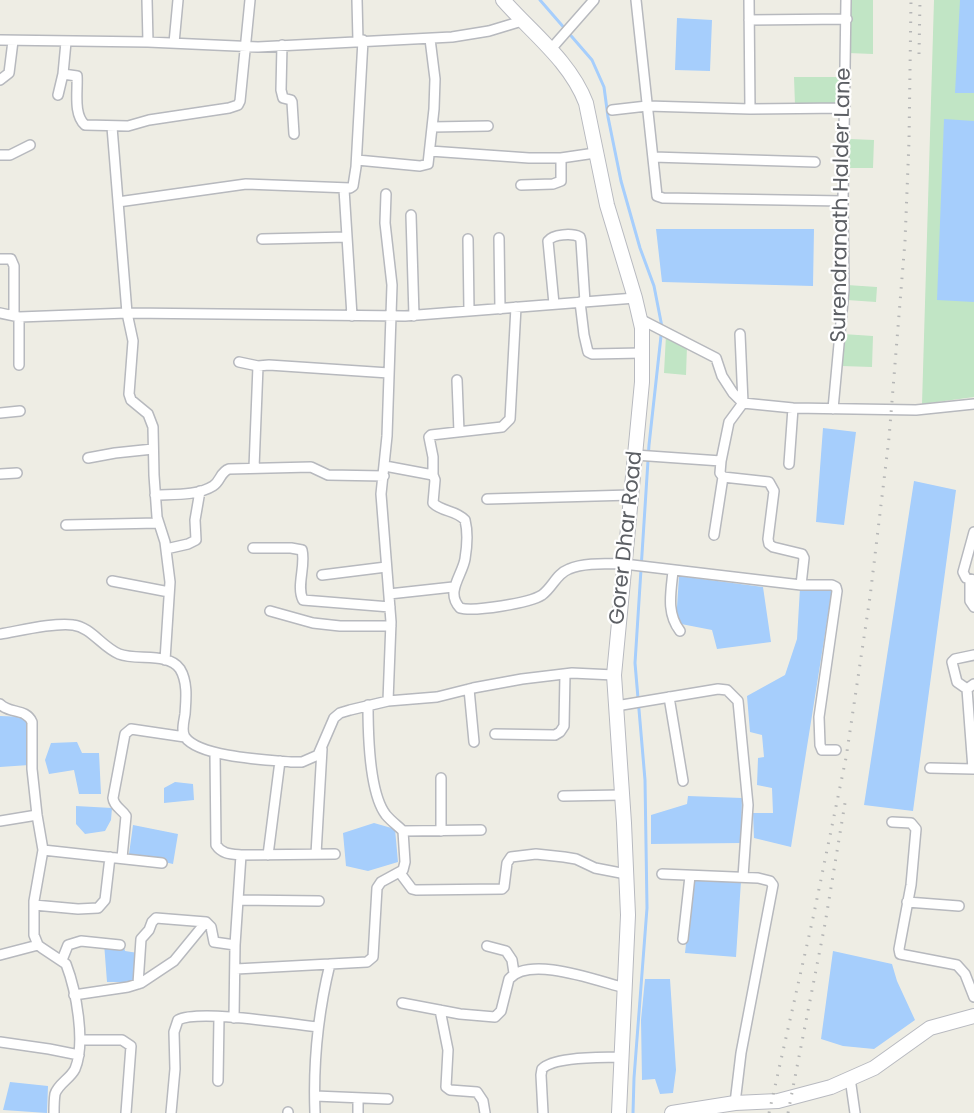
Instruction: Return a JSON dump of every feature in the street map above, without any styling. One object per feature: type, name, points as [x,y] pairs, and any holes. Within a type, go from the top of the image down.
[{"type":"street","points":[[147,0],[148,42]]},
{"type":"street","points":[[174,43],[178,0]]},
{"type":"street","points":[[63,74],[77,76],[78,112],[82,122],[86,125],[128,126],[149,120],[238,105],[250,0]]},
{"type":"street","points":[[118,202],[246,184],[344,189],[353,186],[357,160],[361,40],[357,0]]},
{"type":"street","name":"Gorer Dhar Road","points":[[503,0],[551,49],[573,76],[580,89],[586,103],[607,205],[635,298],[645,321],[642,327],[644,456],[631,495],[636,565],[614,675],[628,915],[618,1113]]},
{"type":"street","points":[[551,49],[594,0]]},
{"type":"street","points":[[636,0],[657,196],[663,198],[843,201]]},
{"type":"street","points":[[749,0],[750,109]]},
{"type":"street","name":"Surendranath Halder Lane","points":[[833,409],[844,290],[846,0]]},
{"type":"street","points":[[749,20],[847,19]]},
{"type":"street","points":[[0,40],[148,42],[246,47],[361,40],[430,39],[489,31],[522,21]]},
{"type":"street","points":[[357,160],[428,164],[435,79],[430,39]]},
{"type":"street","points":[[0,80],[9,73],[13,41]]},
{"type":"street","points":[[58,94],[63,74],[66,42]]},
{"type":"street","points":[[282,45],[281,90],[283,98],[292,102],[294,134]]},
{"type":"street","points":[[612,110],[647,106],[750,109],[845,108]]},
{"type":"street","points":[[432,127],[488,126]]},
{"type":"street","points":[[112,127],[127,313],[133,340],[129,394],[131,400],[148,414],[151,420],[155,495],[166,549],[169,592],[165,660]]},
{"type":"street","points":[[0,155],[10,155],[30,145]]},
{"type":"street","points":[[430,152],[529,158],[561,158],[595,153]]},
{"type":"street","points":[[653,157],[814,162]]},
{"type":"street","points":[[521,185],[553,184],[561,181],[561,158]]},
{"type":"street","points":[[344,189],[352,316]]},
{"type":"street","points":[[386,194],[385,223],[392,285],[381,511],[391,626],[388,701]]},
{"type":"street","points":[[411,215],[414,315]]},
{"type":"street","points":[[554,304],[548,241],[553,237],[573,235],[580,237],[584,335],[588,352],[592,354],[642,353]]},
{"type":"street","points":[[262,238],[347,237]]},
{"type":"street","points":[[499,238],[500,309]]},
{"type":"street","points":[[468,239],[469,311]]},
{"type":"street","points":[[0,259],[11,259],[14,266],[19,365]]},
{"type":"street","points":[[0,313],[16,317],[127,313],[390,316],[635,298]]},
{"type":"street","points":[[516,307],[510,419],[502,427],[431,435],[429,438],[435,480],[433,503],[437,507],[460,514],[467,527],[466,556],[453,587],[456,604],[460,608],[487,608],[540,597],[559,575],[568,569],[596,565],[636,565],[801,585],[832,585],[837,591],[819,717],[822,750],[836,750]]},
{"type":"street","points":[[645,321],[716,358],[722,376],[743,403],[794,408],[916,410],[974,404]]},
{"type":"street","points":[[714,535],[723,477],[720,473],[721,460],[729,422],[743,403],[740,334]]},
{"type":"street","points":[[239,362],[258,366],[389,373]]},
{"type":"street","points":[[254,468],[258,366]]},
{"type":"street","points":[[458,380],[459,432]]},
{"type":"street","points":[[789,464],[794,408]]},
{"type":"street","points":[[0,413],[20,411]]},
{"type":"street","points":[[88,458],[153,449]]},
{"type":"street","points":[[644,456],[721,460]]},
{"type":"street","points":[[155,495],[200,491],[217,483],[225,471],[254,468],[311,467],[328,475],[384,471],[433,476]]},
{"type":"street","points":[[0,474],[18,473]]},
{"type":"street","points":[[723,477],[769,482],[773,486],[769,544],[802,554],[804,558],[801,585]]},
{"type":"street","points":[[166,549],[196,540],[195,520],[200,491]]},
{"type":"street","points":[[487,499],[631,495]]},
{"type":"street","points":[[66,525],[159,523]]},
{"type":"street","points":[[974,532],[963,572],[966,578],[972,580],[970,601],[974,608]]},
{"type":"street","points":[[253,548],[302,550],[303,572],[300,592],[303,600],[390,607]]},
{"type":"street","points":[[322,575],[386,567]]},
{"type":"street","points":[[673,571],[670,604],[673,620],[680,631]]},
{"type":"street","points":[[112,581],[169,592]]},
{"type":"street","points":[[389,594],[453,587]]},
{"type":"street","points":[[270,611],[313,623],[340,626],[391,626]]},
{"type":"street","points":[[0,634],[73,624],[86,629],[103,644],[120,654],[165,660],[175,664],[184,679],[186,694],[183,729],[185,736],[195,745],[215,753],[280,761],[302,762],[318,755],[334,718],[340,713],[368,705],[438,697],[469,689],[565,674],[614,675]]},
{"type":"street","points":[[930,768],[973,769],[970,686],[957,682],[952,662],[955,659],[974,655]]},
{"type":"street","points":[[495,734],[555,735],[560,732],[564,726],[565,674]]},
{"type":"street","points":[[469,689],[474,742]]},
{"type":"street","points":[[616,706],[727,690],[738,701],[747,813],[743,877]]},
{"type":"street","points":[[669,697],[684,781]]},
{"type":"street","points":[[0,704],[3,708],[26,714],[31,718],[36,815],[43,850],[34,905],[34,935],[38,945],[62,960],[69,972],[80,1040],[79,1055],[74,1071],[57,1089],[54,1113]]},
{"type":"street","points":[[368,705],[371,769],[385,813],[404,831],[481,830]]},
{"type":"street","points":[[122,858],[126,816],[113,798],[125,734],[131,729],[185,736]]},
{"type":"street","points":[[316,854],[322,747]]},
{"type":"street","points":[[215,753],[216,845],[219,851],[241,855],[334,854]]},
{"type":"street","points":[[268,855],[280,761]]},
{"type":"street","points":[[441,778],[441,831]]},
{"type":"street","points":[[563,796],[622,795]]},
{"type":"street","points":[[0,821],[36,815]]},
{"type":"street","points":[[892,822],[911,824],[916,829],[913,867],[900,954],[957,965],[965,974],[974,997]]},
{"type":"street","points":[[236,969],[367,962],[373,957],[377,888],[381,882],[403,870],[404,831]]},
{"type":"street","points":[[43,850],[162,863]]},
{"type":"street","points":[[400,873],[412,889],[416,890],[502,889],[507,863],[511,857],[536,854],[576,860],[596,868],[626,873]]},
{"type":"street","points":[[234,1018],[241,855]]},
{"type":"street","points":[[34,905],[78,909],[98,908],[105,900],[110,857]]},
{"type":"street","points":[[662,874],[765,879],[773,885],[741,1053],[735,1103]]},
{"type":"street","points":[[683,939],[690,876]]},
{"type":"street","points":[[238,900],[319,902]]},
{"type":"street","points":[[907,902],[959,906]]},
{"type":"street","points":[[138,984],[141,939],[149,930],[153,920],[161,918],[206,922],[211,927],[214,942],[236,945]]},
{"type":"street","points":[[74,995],[138,984],[174,961],[206,922]]},
{"type":"street","points":[[62,960],[68,945],[75,941],[120,945]]},
{"type":"street","points":[[0,956],[38,945]]},
{"type":"street","points":[[487,946],[506,951],[512,960],[514,973]]},
{"type":"street","points":[[315,1113],[315,1043],[330,963]]},
{"type":"street","points":[[402,1003],[492,1017],[499,1015],[509,979],[514,973],[532,968],[554,970],[625,988]]},
{"type":"street","points":[[440,1010],[448,1050],[446,1087],[450,1090],[477,1092],[483,1101],[485,1113]]},
{"type":"street","points":[[171,1113],[178,1020],[190,1016],[219,1017],[318,1027]]},
{"type":"street","points":[[672,1113],[735,1103],[778,1101],[831,1087],[874,1068],[930,1028],[974,1016]]},
{"type":"street","points":[[218,1082],[219,1017]]},
{"type":"street","points":[[80,1040],[122,1040],[131,1046],[126,1113]]},
{"type":"street","points":[[0,1042],[79,1055]]},
{"type":"street","points":[[543,1113],[542,1069],[545,1066],[568,1061],[621,1057]]},
{"type":"street","points":[[850,1078],[855,1113]]},
{"type":"street","points":[[315,1096],[388,1099]]},
{"type":"street","points":[[358,1099],[358,1113]]},
{"type":"green space","points":[[848,0],[873,0],[873,54],[848,53]]},
{"type":"green space","points":[[934,0],[974,0],[974,397],[922,404]]},
{"type":"green space","points":[[794,77],[843,77],[842,105],[795,105]]},
{"type":"green space","points":[[850,139],[874,140],[873,168],[849,168]]},
{"type":"green space","points":[[847,285],[877,287],[876,302],[847,300]]},
{"type":"green space","points":[[843,334],[873,336],[872,367],[841,366]]},
{"type":"green space","points":[[666,335],[687,346],[686,375],[664,373]]},
{"type":"water","points":[[960,0],[974,0],[974,93],[955,93]]},
{"type":"water","points":[[677,18],[712,20],[710,71],[675,70]]},
{"type":"water","points":[[944,119],[974,121],[974,302],[937,300]]},
{"type":"water","points":[[656,229],[814,229],[813,286],[662,282]]},
{"type":"water","points":[[823,428],[856,432],[844,525],[816,522]]},
{"type":"water","points":[[914,481],[956,490],[913,811],[864,805]]},
{"type":"water","points":[[679,576],[763,587],[771,642],[717,649],[712,630],[676,623]]},
{"type":"water","points":[[800,588],[832,590],[791,847],[754,838],[753,813],[773,813],[772,788],[757,785],[758,758],[764,757],[762,735],[750,732],[747,696],[785,675],[797,639]]},
{"type":"water","points":[[0,716],[27,717],[29,765],[0,767]]},
{"type":"water","points":[[77,742],[82,753],[99,753],[101,794],[79,794],[74,770],[49,774],[45,760],[51,743]]},
{"type":"water","points":[[175,782],[193,784],[194,800],[164,803],[164,788]]},
{"type":"water","points":[[688,796],[742,798],[741,843],[651,844],[651,815],[687,804]]},
{"type":"water","points":[[76,806],[112,808],[111,820],[105,831],[85,834],[76,824]]},
{"type":"water","points":[[374,823],[395,829],[398,862],[368,871],[346,866],[343,833]]},
{"type":"water","points":[[133,825],[178,834],[173,864],[129,854]]},
{"type":"water","points":[[693,879],[741,881],[736,957],[685,953]]},
{"type":"water","points":[[104,943],[123,943],[125,951],[138,953],[136,982],[107,982]]},
{"type":"water","points":[[833,951],[892,964],[897,981],[915,1020],[874,1049],[843,1046],[821,1039]]},
{"type":"water","points":[[645,979],[670,979],[676,1070],[673,1093],[660,1094],[655,1079],[642,1080],[641,1020]]},
{"type":"water","points":[[10,1082],[48,1086],[47,1113],[3,1110]]},
{"type":"waterway","points":[[540,0],[592,60],[604,87],[621,181],[640,248],[654,286],[662,327],[649,445],[635,663],[645,780],[647,908],[633,1113]]},
{"type":"railway","points":[[769,1113],[846,758],[870,597],[889,438],[905,241],[911,0]]},
{"type":"railway","points":[[919,54],[920,0]]},
{"type":"railway","points":[[788,1113],[825,924],[845,803]]}]
